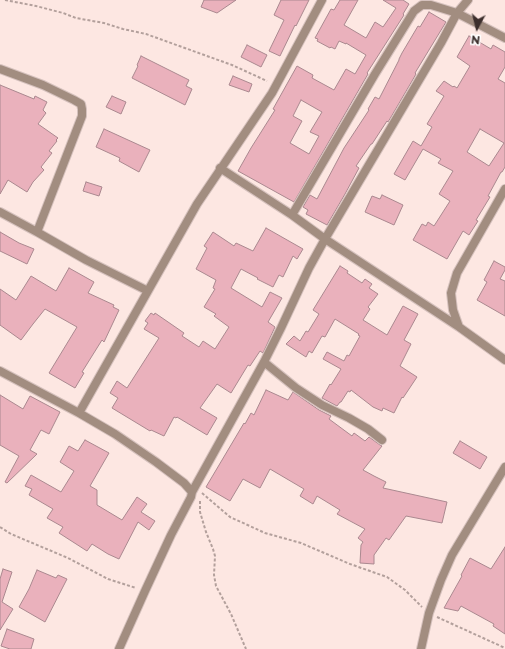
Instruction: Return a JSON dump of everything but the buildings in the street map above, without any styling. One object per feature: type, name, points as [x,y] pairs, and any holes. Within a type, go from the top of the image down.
[{"type":"street","points":[[79,413],[197,204],[276,85],[322,0]]},
{"type":"street","points":[[119,649],[171,535],[191,497],[192,492],[264,362],[309,268],[457,13],[468,0]]},
{"type":"street","points":[[292,215],[414,11],[422,6],[431,5],[457,13],[505,38]]},
{"type":"street","points":[[0,69],[43,85],[81,104],[82,116],[37,232]]},
{"type":"street","points":[[220,168],[292,215],[325,239],[459,326],[505,360]]},
{"type":"street","points":[[459,326],[453,310],[451,293],[457,273],[505,189]]},
{"type":"street","points":[[0,212],[86,260],[148,291]]},
{"type":"street","points":[[264,362],[296,388],[322,405],[368,429],[382,440]]},
{"type":"street","points":[[0,371],[115,434],[184,483],[192,492]]},
{"type":"street","points":[[420,649],[429,613],[452,555],[505,467]]},
{"type":"path","points":[[5,0],[36,6],[76,18],[104,23],[146,34],[232,65],[276,85]]},
{"type":"path","points":[[246,649],[231,614],[216,586],[214,575],[215,556],[200,512],[200,492],[230,517],[265,533],[301,543],[350,564],[386,577],[405,590],[429,613],[505,648]]},
{"type":"path","points":[[0,527],[11,534],[68,558],[108,580],[145,591]]}]
